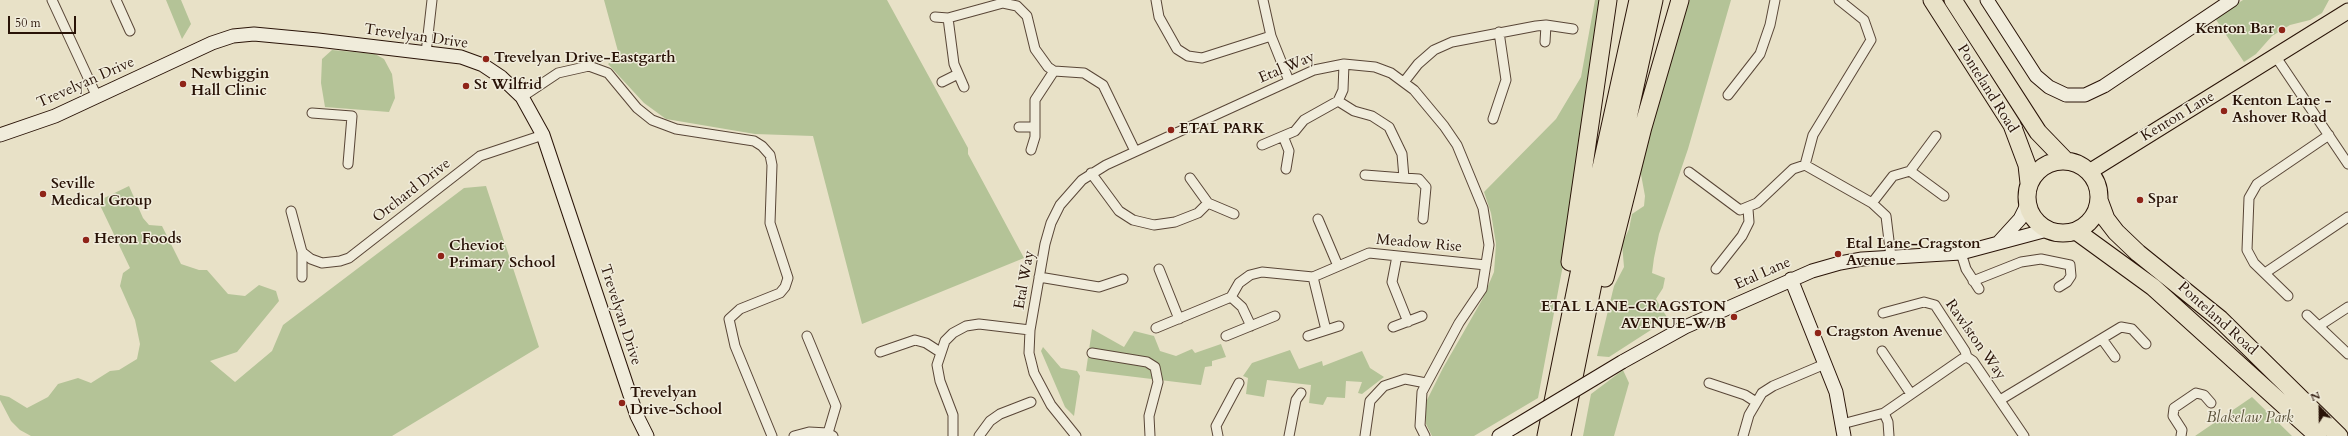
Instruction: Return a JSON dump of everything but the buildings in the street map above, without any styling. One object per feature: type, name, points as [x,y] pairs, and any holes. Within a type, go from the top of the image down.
[{"type":"highway","points":[[1571,352],[1566,287],[1608,0]]},
{"type":"highway","points":[[1562,436],[1571,352],[1638,0]]},
{"type":"highway","points":[[1546,436],[1571,352],[1654,0]]},
{"type":"highway","points":[[1571,352],[1607,271],[1643,127],[1680,0]]},
{"type":"highway","name":"Ponteland Road","points":[[1932,0],[2012,125],[2027,166],[2029,183]]},
{"type":"highway","name":"Ponteland Road","points":[[1954,0],[2038,132],[2066,161]]},
{"type":"highway","points":[[2066,161],[2075,162],[2089,172],[2095,180],[2099,200],[2094,216],[2089,222],[2076,231],[2066,233],[2047,230],[2034,220],[2027,205],[2029,183],[2037,172],[2048,164],[2066,161]]},
{"type":"highway","name":"Ponteland Road","points":[[2099,200],[2106,219],[2116,232],[2138,253],[2220,319],[2340,436]]},
{"type":"highway","name":"Ponteland Road","points":[[2076,231],[2152,287],[2318,436]]},
{"type":"main road","name":"Kenton Lane","points":[[2089,172],[2348,11]]},
{"type":"street","points":[[52,0],[97,97]]},
{"type":"street","points":[[116,0],[130,31]]},
{"type":"street","points":[[426,53],[432,0]]},
{"type":"street","points":[[1156,0],[1159,17],[1177,49],[1188,56],[1202,58],[1271,36]]},
{"type":"street","points":[[1263,0],[1271,36],[1289,81]]},
{"type":"street","points":[[1728,95],[1760,54],[1770,25],[1775,0]]},
{"type":"street","points":[[1805,165],[1812,135],[1871,40],[1864,20],[1839,0]]},
{"type":"street","points":[[1987,0],[2036,76],[2049,87],[2066,95],[2085,95],[2104,86],[2232,0]]},
{"type":"street","points":[[935,17],[948,18],[1003,3],[1019,3],[1026,16],[1035,49],[1040,60],[1054,71],[1084,73],[1103,85],[1135,151]]},
{"type":"street","points":[[948,18],[953,56],[958,74],[964,86]]},
{"type":"street","points":[[1404,82],[1418,64],[1434,50],[1452,42],[1499,32],[1546,25],[1573,29]]},
{"type":"street","points":[[1545,42],[1546,25]]},
{"type":"street","points":[[1493,119],[1506,80],[1499,32]]},
{"type":"street","name":"Trevelyan Drive","points":[[0,135],[55,116],[212,43],[233,36],[254,34],[461,57],[483,65],[500,77],[522,97],[543,135],[637,416],[647,436]]},
{"type":"street","points":[[2276,57],[2348,164]]},
{"type":"street","points":[[1262,146],[1295,131],[1304,120],[1338,101],[1343,90],[1344,64]]},
{"type":"street","name":"Etal Way","points":[[1076,436],[1051,406],[1034,374],[1029,353],[1030,330],[1050,223],[1060,205],[1072,189],[1091,173],[1135,151],[1314,70],[1344,64],[1375,67],[1404,82],[1424,100],[1457,145],[1469,170],[1483,208],[1489,244],[1482,289],[1459,323],[1422,392],[1420,426],[1425,436]]},
{"type":"street","points":[[522,97],[558,73],[589,66],[608,73],[637,108],[652,120],[676,129],[754,141],[762,146],[770,155],[772,165],[770,223],[788,278],[786,287],[780,293],[740,308],[729,319],[735,346],[772,436]]},
{"type":"street","points":[[1032,150],[1035,126],[1035,100],[1048,84],[1054,71]]},
{"type":"street","points":[[942,82],[958,74]]},
{"type":"street","points":[[1338,101],[1354,112],[1372,116],[1388,127],[1402,154],[1404,178]]},
{"type":"street","points":[[312,112],[352,116],[348,164]]},
{"type":"street","points":[[1019,127],[1035,126]]},
{"type":"street","name":"Orchard Drive","points":[[302,252],[311,259],[322,262],[332,262],[349,258],[480,156],[543,135]]},
{"type":"street","points":[[2288,296],[2254,263],[2247,250],[2249,198],[2257,184],[2329,135]]},
{"type":"street","points":[[1283,136],[1289,151],[1286,169]]},
{"type":"street","points":[[1872,204],[1893,176],[1910,171],[1936,136]]},
{"type":"street","points":[[1689,172],[1740,210],[1757,203],[1793,169],[1805,165],[1872,204],[1886,216],[1890,257]]},
{"type":"street","points":[[1910,171],[1944,196]]},
{"type":"street","points":[[1091,173],[1119,211],[1134,220],[1154,225],[1175,222],[1198,213],[1208,203]]},
{"type":"street","points":[[1365,175],[1419,179],[1426,187],[1423,219]]},
{"type":"street","points":[[1190,178],[1208,203],[1234,214]]},
{"type":"street","points":[[1998,243],[2010,232],[2027,205]]},
{"type":"street","points":[[1716,269],[1746,229],[1749,222],[1748,208]]},
{"type":"street","points":[[291,211],[302,252],[302,277]]},
{"type":"street","points":[[2265,273],[2348,217]]},
{"type":"street","points":[[1318,219],[1338,266]]},
{"type":"street","name":"Etal Lane","points":[[1499,436],[1685,326],[1791,279],[1840,263],[1890,257],[1961,253],[2047,230]]},
{"type":"street","name":"Meadow Rise","points":[[1231,297],[1239,283],[1250,275],[1274,271],[1300,277],[1313,277],[1369,253],[1486,265]]},
{"type":"street","points":[[1961,253],[1966,269],[1979,290]]},
{"type":"street","points":[[1397,256],[1392,282],[1408,322]]},
{"type":"street","points":[[1973,281],[2020,262],[2041,259],[2070,265],[2071,276],[2067,282],[2059,287]]},
{"type":"street","points":[[1159,269],[1179,319]]},
{"type":"street","points":[[1039,277],[1099,287],[1123,279]]},
{"type":"street","points":[[1313,277],[1326,330]]},
{"type":"street","points":[[1791,279],[1839,402],[1843,430],[1884,413],[1962,359],[1967,358]]},
{"type":"street","points":[[1156,328],[1231,297],[1242,307],[1252,326]]},
{"type":"street","name":"Rawlston Way","points":[[1883,313],[1924,302],[1934,305],[1965,351],[1967,358],[1973,361],[2024,436]]},
{"type":"street","points":[[2319,326],[2348,307]]},
{"type":"street","points":[[2307,315],[2348,354]]},
{"type":"street","points":[[1226,336],[1275,316]]},
{"type":"street","points":[[1393,327],[1422,316]]},
{"type":"street","points":[[953,436],[952,415],[940,381],[937,365],[940,352],[945,341],[953,332],[966,326],[979,324],[1030,330]]},
{"type":"street","points":[[1308,336],[1339,326]]},
{"type":"street","points":[[2000,400],[2122,327],[2132,329],[2146,344]]},
{"type":"street","points":[[794,436],[809,432],[830,434],[836,406],[807,336]]},
{"type":"street","points":[[2102,339],[2115,357]]},
{"type":"street","points":[[880,352],[915,340],[926,343],[940,352]]},
{"type":"street","points":[[1882,351],[1911,394]]},
{"type":"street","points":[[1092,353],[1147,362],[1155,367],[1158,382],[1149,416],[1150,436]]},
{"type":"street","points":[[1743,436],[1749,415],[1762,393],[1773,386],[1825,364]]},
{"type":"street","points":[[1365,436],[1370,401],[1384,386],[1405,380],[1426,383]]},
{"type":"street","points":[[1218,436],[1216,426],[1239,383]]},
{"type":"street","points":[[1709,383],[1745,395],[1756,402]]},
{"type":"street","points":[[1289,436],[1296,400],[1301,393]]},
{"type":"street","points":[[2181,436],[2182,430],[2172,416],[2174,408],[2196,393],[2204,395],[2211,403]]},
{"type":"street","points":[[979,436],[990,421],[1000,414],[1031,402]]},
{"type":"street","points":[[1884,413],[1888,422],[1889,436]]},
{"type":"green space","points":[[166,0],[181,0],[191,24],[182,39]]},
{"type":"green space","points":[[604,0],[887,0],[968,148],[968,154],[1024,258],[862,324],[813,136],[755,134],[666,119],[644,103],[608,64],[619,55]]},
{"type":"green space","points":[[1595,0],[1604,0],[1566,249],[1538,398],[1474,436],[1432,436],[1426,424],[1426,402],[1443,368],[1482,300],[1494,272],[1496,244],[1491,213],[1484,192],[1556,119],[1581,77]]},
{"type":"green space","points":[[1688,0],[1731,0],[1688,149],[1659,234],[1654,258],[1652,273],[1665,278],[1663,288],[1656,299],[1668,319],[1609,357],[1597,356],[1614,286],[1624,267],[1622,244],[1629,229],[1632,214],[1644,206],[1645,196],[1640,169]]},
{"type":"green space","points":[[2243,0],[2329,0],[2322,13],[2310,20],[2290,25],[2272,36],[2256,54],[2244,62],[2215,18]]},
{"type":"green space","points":[[332,50],[375,54],[384,59],[392,74],[395,98],[389,112],[325,107],[321,83],[322,59]]},
{"type":"green space","name":"Cheviot Primary School","points":[[129,186],[143,218],[149,225],[162,226],[181,264],[199,270],[207,270],[228,294],[245,296],[259,285],[276,291],[279,301],[237,352],[210,361],[235,382],[272,351],[283,325],[464,188],[486,186],[539,347],[392,436],[31,436],[20,430],[11,421],[0,400],[0,395],[9,397],[27,408],[48,397],[58,384],[78,378],[91,383],[110,371],[119,370],[137,359],[140,344],[135,320],[120,286],[123,273],[130,268],[98,201]]},
{"type":"green space","points":[[1092,329],[1124,347],[1134,331],[1154,336],[1160,351],[1176,356],[1192,349],[1195,353],[1221,344],[1226,357],[1212,361],[1212,366],[1205,367],[1201,385],[1086,371]]},
{"type":"green space","points":[[1043,347],[1061,368],[1077,371],[1080,376],[1074,416],[1065,407],[1041,351]]},
{"type":"green space","points":[[1290,350],[1299,369],[1322,361],[1323,366],[1362,351],[1370,368],[1384,377],[1362,394],[1358,393],[1362,382],[1346,381],[1345,398],[1327,397],[1323,405],[1309,403],[1311,385],[1267,380],[1264,397],[1246,394],[1248,378],[1243,376],[1252,363]]},
{"type":"green space","points":[[1623,370],[1629,383],[1614,436],[1583,436],[1591,394]]},
{"type":"green space","name":"Blakelaw Park","points":[[2252,397],[2292,436],[2195,436]]},
{"type":"place","name":"Kenton Bar","points":[[2282,30]]},
{"type":"place","name":"Trevelyan Drive-Eastgarth","points":[[486,59]]},
{"type":"place","name":"Newbiggin Hall Clinic","points":[[183,84]]},
{"type":"place","name":"St Wilfrid","points":[[466,86]]},
{"type":"place","name":"Kenton Lane - Ashover Road","points":[[2224,111]]},
{"type":"place","name":"ETAL PARK","points":[[1171,130]]},
{"type":"place","name":"Seville Medical Group","points":[[43,194]]},
{"type":"place","name":"Spar","points":[[2140,200]]},
{"type":"place","name":"Heron Foods","points":[[86,240]]},
{"type":"place","name":"Etal Lane-Cragston Avenue","points":[[1838,254]]},
{"type":"place","name":"Cheviot Primary School","points":[[441,256]]},
{"type":"place","name":"ETAL LANE-CRAGSTON AVENUE-W/B","points":[[1734,317]]},
{"type":"place","name":"Cragston Avenue","points":[[1818,333]]},
{"type":"place","name":"Trevelyan Drive-School","points":[[622,403]]}]
